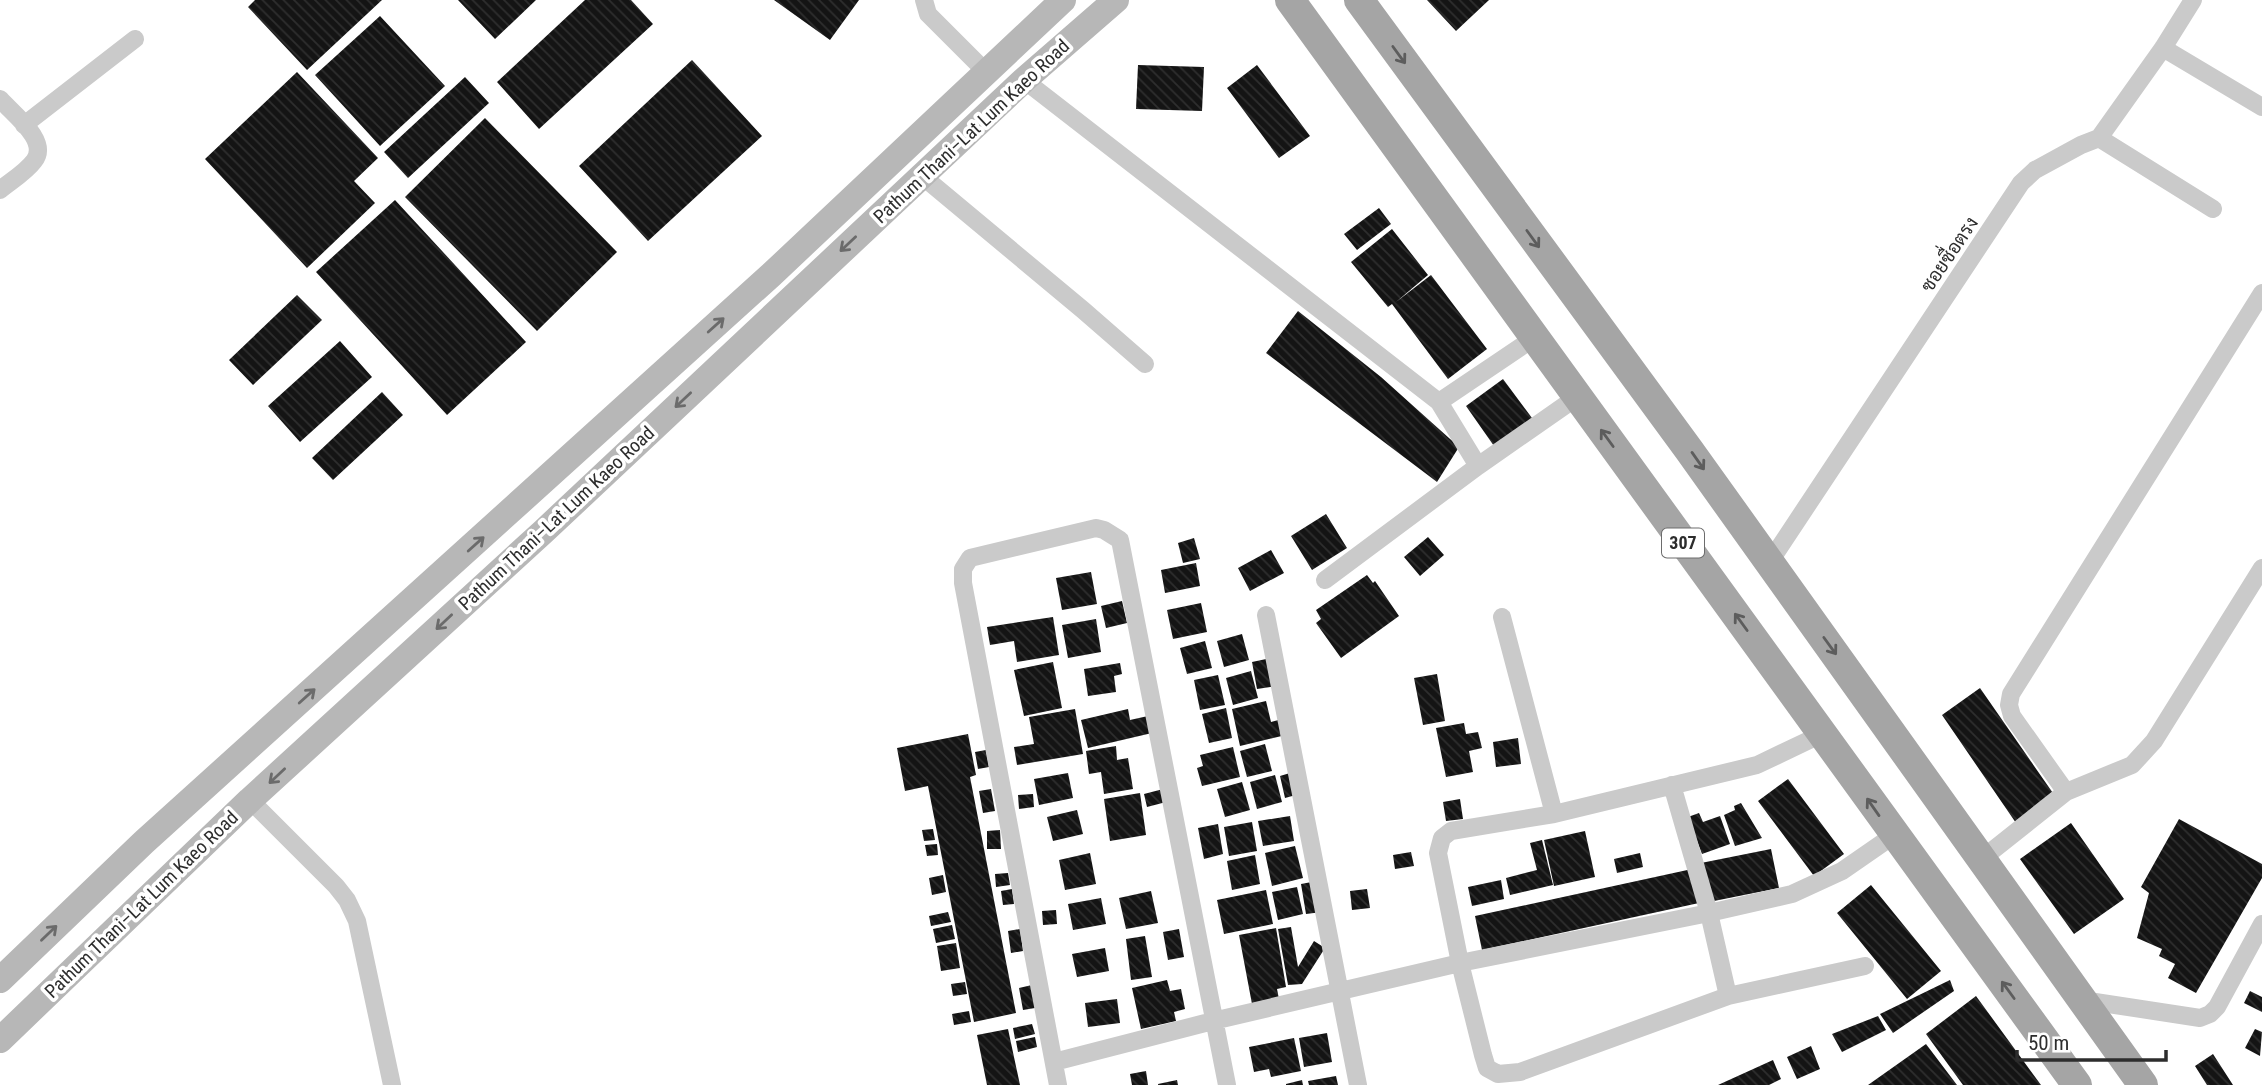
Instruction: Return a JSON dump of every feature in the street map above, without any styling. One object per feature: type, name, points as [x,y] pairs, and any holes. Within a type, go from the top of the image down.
[{"type":"main road","name":"Pathum Thani–Lat Lum Kaeo Road","points":[[0,980],[144,842],[771,275],[1063,0]]},
{"type":"main road","name":"Pathum Thani–Lat Lum Kaeo Road","points":[[0,1040],[250,800],[544,531],[1024,80],[1116,0]]},
{"type":"main road","points":[[1359,0],[1689,450],[2143,1085]]},
{"type":"main road","name":"307","points":[[1288,3],[2077,1085]]},
{"type":"street","points":[[924,0],[928,14],[986,72]]},
{"type":"street","points":[[2193,0],[2163,48],[2099,138],[2214,209]]},
{"type":"street","points":[[24,125],[135,39]]},
{"type":"street","points":[[2163,48],[2262,107]]},
{"type":"street","points":[[1024,80],[1439,402],[1478,466]]},
{"type":"street","points":[[0,99],[39,142],[34,162],[0,190]]},
{"type":"street","name":"ซอยซื่อตรง","points":[[1769,563],[2021,183],[2035,170],[2099,138]]},
{"type":"street","points":[[922,175],[1145,363]]},
{"type":"street","points":[[2066,792],[2012,716],[2009,705],[2011,694],[2262,293]]},
{"type":"street","points":[[1439,402],[1534,338]]},
{"type":"street","points":[[1325,580],[1478,466],[1577,397]]},
{"type":"street","points":[[1058,1085],[963,583],[963,569],[970,558],[1096,528],[1120,540],[1227,1085]]},
{"type":"street","points":[[1983,858],[2066,792],[2132,765],[2143,754],[2154,741],[2262,568]]},
{"type":"street","points":[[1266,615],[1357,1085]]},
{"type":"street","points":[[1502,617],[1555,814]]},
{"type":"street","points":[[1822,734],[1756,765],[1555,814],[1451,831],[1442,838],[1438,853],[1460,962],[1487,1068],[1498,1074],[1520,1072],[1728,996],[1865,966]]},
{"type":"street","points":[[1672,785],[1709,913],[1728,996]]},
{"type":"street","points":[[250,800],[336,886],[357,920],[392,1085]]},
{"type":"street","points":[[1054,1062],[1460,962],[1792,894],[1842,871],[1894,835]]},
{"type":"street","points":[[2082,1000],[2200,1018],[2210,1014],[2217,1007],[2262,924]]},
{"type":"building","points":[[255,0],[382,0],[307,70],[248,7]]},
{"type":"building","points":[[458,0],[536,0],[495,39]]},
{"type":"building","points":[[585,0],[631,0],[653,24],[539,129],[497,82]]},
{"type":"building","points":[[774,0],[859,0],[830,40]]},
{"type":"building","points":[[1427,0],[1489,0],[1456,31]]},
{"type":"building","points":[[380,16],[445,86],[380,146],[315,75]]},
{"type":"building","points":[[692,60],[762,136],[648,241],[579,166]]},
{"type":"building","points":[[1138,65],[1204,67],[1202,111],[1136,109]]},
{"type":"building","points":[[1257,65],[1310,136],[1279,158],[1227,88]]},
{"type":"building","points":[[297,72],[378,158],[354,181],[375,203],[307,268],[205,159]]},
{"type":"building","points":[[465,77],[489,103],[408,178],[384,152]]},
{"type":"building","points":[[485,118],[617,252],[537,331],[405,197]]},
{"type":"building","points":[[395,200],[526,342],[447,415],[316,272]]},
{"type":"building","points":[[1379,208],[1391,224],[1357,250],[1344,234]]},
{"type":"building","points":[[1392,229],[1428,275],[1396,302],[1431,275],[1487,349],[1448,379],[1392,304],[1388,307],[1351,262]]},
{"type":"building","points":[[297,295],[322,320],[253,385],[229,360]]},
{"type":"building","points":[[1298,311],[1381,377],[1459,447],[1437,482],[1266,353]]},
{"type":"building","points":[[340,341],[372,377],[300,442],[268,406]]},
{"type":"building","points":[[1503,379],[1532,418],[1494,446],[1466,406]]},
{"type":"building","points":[[382,392],[403,415],[333,480],[312,458]]},
{"type":"building","points":[[1326,514],[1347,548],[1312,570],[1291,536]]},
{"type":"building","points":[[1428,537],[1444,555],[1420,576],[1404,557]]},
{"type":"building","points":[[1194,538],[1200,559],[1183,563],[1178,543]]},
{"type":"building","points":[[1271,550],[1284,573],[1250,591],[1238,568]]},
{"type":"building","points":[[1196,563],[1200,586],[1165,593],[1161,570]]},
{"type":"building","points":[[1091,572],[1097,604],[1062,610],[1056,578]]},
{"type":"building","points":[[1367,575],[1373,583],[1375,581],[1399,616],[1341,658],[1316,623],[1321,619],[1316,610]]},
{"type":"building","points":[[1122,601],[1127,623],[1106,628],[1101,606]]},
{"type":"building","points":[[1201,603],[1207,632],[1173,639],[1167,610]]},
{"type":"building","points":[[1053,617],[1059,655],[1017,662],[1014,641],[990,645],[987,627]]},
{"type":"building","points":[[1096,619],[1101,652],[1068,658],[1062,625]]},
{"type":"building","points":[[1242,634],[1249,660],[1224,667],[1217,641]]},
{"type":"building","points":[[1205,641],[1212,668],[1187,674],[1180,648]]},
{"type":"building","points":[[1271,658],[1277,686],[1257,689],[1252,662]]},
{"type":"building","points":[[1053,662],[1062,708],[1024,716],[1014,670]]},
{"type":"building","points":[[1120,663],[1122,674],[1114,676],[1116,692],[1088,696],[1084,669]]},
{"type":"building","points":[[1251,671],[1258,698],[1233,705],[1226,678]]},
{"type":"building","points":[[1437,674],[1445,721],[1423,725],[1414,678]]},
{"type":"building","points":[[1218,675],[1225,705],[1200,710],[1194,680]]},
{"type":"building","points":[[1980,688],[2055,796],[2016,823],[1942,715]]},
{"type":"building","points":[[1266,701],[1271,722],[1282,719],[1286,735],[1240,746],[1232,709]]},
{"type":"building","points":[[1226,708],[1232,738],[1209,743],[1202,714]]},
{"type":"building","points":[[1075,709],[1083,754],[1017,765],[1014,747],[1034,744],[1029,717]]},
{"type":"building","points":[[1128,709],[1130,720],[1148,716],[1152,733],[1088,748],[1081,720]]},
{"type":"building","points":[[1464,723],[1466,734],[1478,732],[1482,748],[1469,751],[1473,772],[1446,777],[1436,728]]},
{"type":"building","points":[[968,734],[976,775],[970,777],[1016,1013],[974,1022],[928,786],[905,791],[897,748]]},
{"type":"building","points":[[1518,738],[1521,764],[1496,767],[1493,742]]},
{"type":"building","points":[[1265,744],[1272,771],[1247,777],[1240,751]]},
{"type":"building","points":[[1116,746],[1117,760],[1128,758],[1133,789],[1104,794],[1101,772],[1089,774],[1086,751]]},
{"type":"building","points":[[1233,747],[1240,777],[1202,786],[1197,768],[1203,766],[1200,755]]},
{"type":"building","points":[[986,750],[989,767],[978,769],[975,752]]},
{"type":"building","points":[[1068,773],[1073,798],[1039,805],[1034,779]]},
{"type":"building","points":[[1290,773],[1296,795],[1285,798],[1280,776]]},
{"type":"building","points":[[1275,775],[1282,802],[1257,809],[1250,782]]},
{"type":"building","points":[[1788,779],[1844,854],[1814,876],[1758,801]]},
{"type":"building","points":[[1242,782],[1250,810],[1225,817],[1217,789]]},
{"type":"building","points":[[1167,788],[1170,801],[1147,807],[1144,794]]},
{"type":"building","points":[[991,789],[995,811],[983,813],[979,791]]},
{"type":"building","points":[[1140,793],[1146,835],[1110,841],[1104,799]]},
{"type":"building","points":[[1033,794],[1034,807],[1019,809],[1018,795]]},
{"type":"building","points":[[1460,799],[1463,819],[1446,821],[1443,802]]},
{"type":"building","points":[[1741,803],[1762,838],[1735,846],[1724,815],[1735,810],[1734,806]]},
{"type":"building","points":[[1077,810],[1083,834],[1053,841],[1047,817]]},
{"type":"building","points":[[1699,813],[1703,822],[1720,816],[1730,844],[1702,854],[1688,817]]},
{"type":"building","points":[[1290,816],[1294,841],[1263,846],[1258,821]]},
{"type":"building","points":[[2179,819],[2262,864],[2262,878],[2196,993],[2168,978],[2175,964],[2159,956],[2162,949],[2137,938],[2149,893],[2141,887]]},
{"type":"building","points":[[1252,822],[1257,851],[1229,856],[1224,827]]},
{"type":"building","points":[[2071,823],[2124,899],[2074,934],[2020,859]]},
{"type":"building","points":[[1218,824],[1223,854],[1204,859],[1198,828]]},
{"type":"building","points":[[933,829],[935,840],[924,841],[922,830]]},
{"type":"building","points":[[1000,830],[1001,849],[987,849],[987,831]]},
{"type":"building","points":[[1585,831],[1595,877],[1554,886],[1544,840]]},
{"type":"building","points":[[1542,840],[1553,885],[1510,895],[1506,878],[1537,870],[1530,843]]},
{"type":"building","points":[[937,844],[938,855],[927,856],[925,845]]},
{"type":"building","points":[[1295,846],[1303,878],[1272,886],[1265,853]]},
{"type":"building","points":[[1771,849],[1779,888],[1709,902],[1701,863]]},
{"type":"building","points":[[1411,852],[1414,866],[1395,869],[1393,855]]},
{"type":"building","points":[[1090,853],[1096,884],[1065,890],[1059,860]]},
{"type":"building","points":[[1640,853],[1643,867],[1617,873],[1614,859]]},
{"type":"building","points":[[1255,855],[1260,884],[1232,890],[1227,861]]},
{"type":"building","points":[[1692,869],[1699,903],[1482,950],[1475,916]]},
{"type":"building","points":[[1008,873],[1010,885],[996,887],[995,874]]},
{"type":"building","points":[[943,875],[946,892],[932,895],[929,878]]},
{"type":"building","points":[[1501,880],[1504,899],[1472,906],[1468,887]]},
{"type":"building","points":[[1317,881],[1322,912],[1306,914],[1301,884]]},
{"type":"building","points":[[1871,885],[1941,971],[1907,999],[1837,913]]},
{"type":"building","points":[[1297,887],[1303,914],[1278,920],[1272,892]]},
{"type":"building","points":[[1012,889],[1014,904],[1003,905],[1001,891]]},
{"type":"building","points":[[1367,889],[1370,908],[1352,910],[1350,891]]},
{"type":"building","points":[[1266,890],[1273,924],[1224,934],[1217,900]]},
{"type":"building","points":[[1151,891],[1158,923],[1126,929],[1119,898]]},
{"type":"building","points":[[1101,898],[1106,924],[1073,930],[1068,904]]},
{"type":"building","points":[[1056,910],[1057,924],[1043,925],[1042,911]]},
{"type":"building","points":[[948,912],[951,922],[931,926],[929,916]]},
{"type":"building","points":[[952,925],[955,939],[936,943],[933,929]]},
{"type":"building","points":[[1291,927],[1298,967],[1314,941],[1325,948],[1302,984],[1288,985],[1278,929]]},
{"type":"building","points":[[1276,928],[1286,987],[1277,989],[1279,999],[1252,1004],[1239,935]]},
{"type":"building","points":[[1020,929],[1023,951],[1011,953],[1008,931]]},
{"type":"building","points":[[1179,929],[1184,957],[1168,960],[1163,932]]},
{"type":"building","points":[[1145,936],[1152,977],[1131,980],[1126,939]]},
{"type":"building","points":[[956,943],[960,968],[941,971],[937,946]]},
{"type":"building","points":[[1105,948],[1109,971],[1077,977],[1072,954]]},
{"type":"building","points":[[1167,980],[1170,991],[1181,989],[1185,1009],[1174,1012],[1176,1021],[1141,1029],[1132,988]]},
{"type":"building","points":[[1950,980],[1954,991],[1893,1033],[1880,1014]]},
{"type":"building","points":[[965,982],[967,994],[953,996],[951,984]]},
{"type":"building","points":[[1032,985],[1035,1008],[1023,1010],[1019,988]]},
{"type":"building","points":[[2250,991],[2262,997],[2262,1012],[2244,1003]]},
{"type":"building","points":[[1976,996],[2041,1085],[1963,1085],[1926,1034]]},
{"type":"building","points":[[1117,999],[1120,1023],[1088,1027],[1085,1003]]},
{"type":"building","points":[[969,1011],[971,1022],[954,1025],[952,1014]]},
{"type":"building","points":[[1878,1016],[1886,1030],[1842,1052],[1832,1034]]},
{"type":"building","points":[[1032,1024],[1035,1034],[1015,1039],[1013,1028]]},
{"type":"building","points":[[1008,1029],[1020,1085],[987,1085],[977,1035]]},
{"type":"building","points":[[2255,1029],[2262,1032],[2260,1056],[2245,1048]]},
{"type":"building","points":[[1327,1033],[1332,1062],[1304,1067],[1299,1038]]},
{"type":"building","points":[[1035,1037],[1037,1047],[1018,1052],[1016,1041]]},
{"type":"building","points":[[1294,1038],[1301,1071],[1271,1077],[1269,1069],[1254,1072],[1249,1047]]},
{"type":"building","points":[[1926,1044],[1957,1085],[1868,1085]]},
{"type":"building","points":[[1811,1046],[1820,1069],[1797,1079],[1787,1057]]},
{"type":"building","points":[[2213,1054],[2233,1085],[2207,1085],[2195,1066]]},
{"type":"building","points":[[1773,1060],[1781,1079],[1769,1085],[1718,1085]]},
{"type":"building","points":[[1146,1071],[1148,1085],[1132,1085],[1130,1074]]},
{"type":"building","points":[[1336,1076],[1338,1085],[1309,1085],[1308,1081]]},
{"type":"building","points":[[1177,1080],[1178,1085],[1158,1085],[1158,1084]]},
{"type":"building","points":[[1302,1080],[1303,1085],[1286,1085],[1286,1084]]}]
